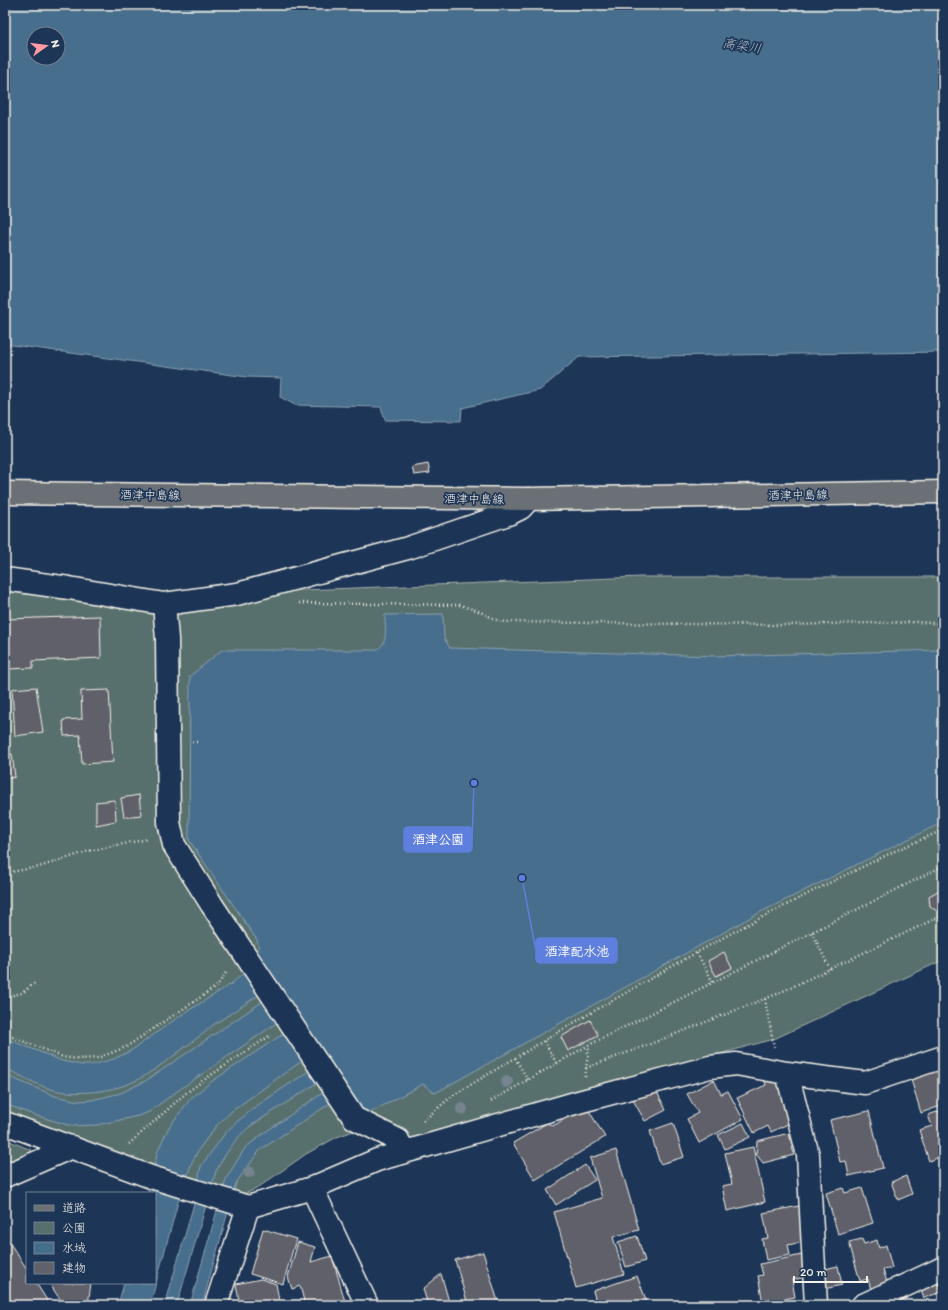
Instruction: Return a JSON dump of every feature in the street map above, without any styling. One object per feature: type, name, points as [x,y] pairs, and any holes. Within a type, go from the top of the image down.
[{"type":"main road","name":"酒津中島線","points":[[5,493],[529,499],[943,492]]},
{"type":"street","points":[[5,579],[164,604],[237,594],[408,548],[511,513],[521,508],[529,499]]},
{"type":"street","points":[[164,604],[167,639],[169,822],[174,845],[212,905],[344,1100],[354,1118],[398,1140]]},
{"type":"street","points":[[5,1123],[151,1177],[242,1206],[312,1188],[377,1160],[582,1101],[710,1067],[736,1064],[782,1072],[865,1083],[943,1057]]},
{"type":"street","points":[[782,1072],[808,1155],[816,1305]]},
{"type":"street","points":[[5,1176],[72,1148]]},
{"type":"street","points":[[312,1188],[367,1305]]},
{"type":"street","points":[[216,1305],[242,1206]]},
{"type":"street","points":[[863,1305],[943,1268]]},
{"type":"path","points":[[291,603],[458,605],[476,610],[498,621],[506,622],[781,625],[918,622],[943,624]]},
{"type":"path","points":[[398,1140],[421,1123],[452,1096],[605,1004],[737,930],[895,851],[943,830]]},
{"type":"path","points":[[5,873],[39,867],[89,851],[171,834]]},
{"type":"path","points":[[490,1102],[589,1045],[943,866]]},
{"type":"path","points":[[586,1068],[765,999],[943,915]]},
{"type":"path","points":[[812,932],[830,969]]},
{"type":"path","points":[[5,1034],[63,1057],[88,1059],[103,1056],[126,1046],[217,986],[242,949]]},
{"type":"path","points":[[697,952],[713,982]]},
{"type":"path","points":[[5,997],[22,993],[36,982]]},
{"type":"path","points":[[765,999],[782,1072]]},
{"type":"path","points":[[125,1148],[186,1093],[277,1031]]},
{"type":"path","points":[[544,1041],[557,1064]]},
{"type":"path","points":[[582,1101],[589,1045]]},
{"type":"path","points":[[515,1058],[528,1080]]},
{"type":"green space","points":[[641,577],[943,577],[943,960],[774,1039],[617,1082],[400,1145],[359,1129],[337,1137],[306,1154],[256,1189],[239,1196],[5,1114],[5,585],[78,596],[277,591]]},
{"type":"green space","points":[[5,1139],[31,1150],[28,1157],[5,1166]]},
{"type":"water","name":"高梁川","points":[[5,5],[943,5],[943,352],[579,357],[540,390],[462,408],[461,421],[385,420],[381,407],[295,405],[280,397],[281,378],[247,377],[5,344]]},
{"type":"water","points":[[443,614],[444,638],[450,648],[716,656],[943,650],[943,822],[753,916],[435,1093],[423,1084],[364,1116],[347,1092],[260,1150],[236,1183],[202,1305],[190,1305],[226,1179],[245,1148],[264,1133],[340,1081],[334,1072],[249,1127],[231,1147],[216,1171],[177,1305],[165,1305],[193,1207],[201,1166],[226,1132],[239,1120],[258,1105],[327,1059],[321,1050],[296,1065],[233,1110],[216,1126],[199,1149],[192,1162],[178,1202],[156,1283],[156,1192],[148,1192],[158,1150],[169,1127],[191,1098],[211,1082],[302,1021],[281,1020],[149,1112],[138,1116],[97,1125],[72,1126],[34,1115],[5,1104],[5,1075],[55,1096],[78,1101],[92,1100],[121,1093],[147,1080],[281,989],[277,983],[213,1025],[148,1074],[129,1083],[106,1090],[81,1093],[57,1091],[41,1086],[5,1068],[5,1038],[62,1061],[82,1065],[92,1065],[114,1059],[132,1050],[180,1016],[231,984],[248,970],[255,951],[259,948],[257,940],[189,840],[190,676],[222,650],[375,650],[382,645],[384,640],[386,630],[385,615]]},
{"type":"water","points":[[124,1284],[156,1284],[150,1305],[118,1305]]},
{"type":"building","points":[[428,464],[430,473],[414,475],[412,467]]},
{"type":"building","points":[[100,616],[101,658],[33,661],[33,668],[5,669],[5,619]]},
{"type":"building","points":[[36,687],[43,732],[15,736],[12,689]]},
{"type":"building","points":[[109,690],[113,762],[82,764],[80,735],[64,736],[63,720],[82,719],[81,691]]},
{"type":"building","points":[[12,754],[15,777],[5,779],[5,755]]},
{"type":"building","points":[[139,795],[141,815],[124,817],[121,798]]},
{"type":"building","points":[[115,800],[116,821],[96,825],[96,802]]},
{"type":"building","points":[[943,888],[943,910],[938,912],[930,906],[929,896]]},
{"type":"building","points":[[724,952],[732,968],[716,976],[708,961]]},
{"type":"building","points":[[590,1020],[598,1035],[568,1051],[561,1037]]},
{"type":"building","points":[[937,1067],[943,1084],[943,1105],[921,1113],[910,1076]]},
{"type":"building","points":[[773,1074],[794,1121],[771,1132],[768,1126],[754,1133],[737,1098],[766,1085],[764,1078]]},
{"type":"building","points":[[714,1080],[721,1094],[728,1091],[743,1119],[699,1143],[687,1119],[698,1113],[687,1094]]},
{"type":"building","points":[[655,1088],[666,1110],[645,1121],[633,1100]]},
{"type":"building","points":[[586,1106],[605,1137],[535,1180],[513,1143],[547,1123],[553,1126]]},
{"type":"building","points":[[943,1110],[943,1156],[929,1161],[919,1130],[932,1126],[928,1115]]},
{"type":"building","points":[[869,1111],[883,1168],[849,1176],[846,1161],[840,1162],[830,1120]]},
{"type":"building","points":[[673,1123],[684,1157],[660,1164],[650,1131]]},
{"type":"building","points":[[743,1123],[750,1137],[725,1149],[718,1135]]},
{"type":"building","points":[[789,1133],[794,1155],[763,1163],[756,1154],[757,1141]]},
{"type":"building","points":[[753,1147],[765,1202],[727,1211],[722,1186],[732,1184],[725,1153]]},
{"type":"building","points":[[616,1150],[639,1230],[613,1237],[624,1274],[576,1288],[554,1212],[602,1198],[590,1158]]},
{"type":"building","points":[[585,1165],[595,1180],[556,1205],[547,1190]]},
{"type":"building","points":[[906,1176],[912,1194],[898,1200],[891,1182]]},
{"type":"building","points":[[843,1188],[845,1193],[862,1188],[873,1223],[838,1234],[826,1193]]},
{"type":"building","points":[[804,1205],[811,1240],[788,1245],[790,1255],[766,1260],[762,1239],[768,1238],[763,1213]]},
{"type":"building","points":[[263,1229],[296,1239],[283,1284],[250,1274]]},
{"type":"building","points":[[5,1236],[26,1268],[26,1284],[37,1284],[50,1305],[5,1305]]},
{"type":"building","points":[[637,1236],[645,1261],[626,1267],[618,1242]]},
{"type":"building","points":[[862,1239],[864,1244],[877,1240],[879,1248],[886,1245],[892,1268],[883,1270],[888,1285],[871,1290],[868,1279],[860,1281],[849,1242]]},
{"type":"building","points":[[298,1242],[315,1247],[311,1262],[332,1256],[346,1305],[291,1305],[304,1301],[300,1286],[292,1289],[288,1277]]},
{"type":"building","points":[[483,1252],[499,1305],[468,1305],[455,1260]]},
{"type":"building","points":[[806,1254],[811,1276],[792,1280],[795,1297],[763,1303],[758,1276],[763,1275],[760,1264]]},
{"type":"building","points":[[838,1266],[842,1285],[824,1289],[820,1270]]},
{"type":"building","points":[[441,1274],[450,1305],[428,1305],[423,1289]]},
{"type":"building","points":[[637,1276],[648,1305],[597,1305],[593,1291]]},
{"type":"building","points":[[936,1277],[941,1292],[924,1298],[919,1283]]},
{"type":"building","points":[[261,1279],[276,1284],[280,1305],[235,1305],[234,1302],[239,1301],[236,1284]]},
{"type":"building","points":[[50,1284],[91,1284],[88,1305],[64,1305]]},
{"type":"place","name":"酒津公園","points":[[474,783]]},
{"type":"place","name":"酒津配水池","points":[[522,878]]}]
